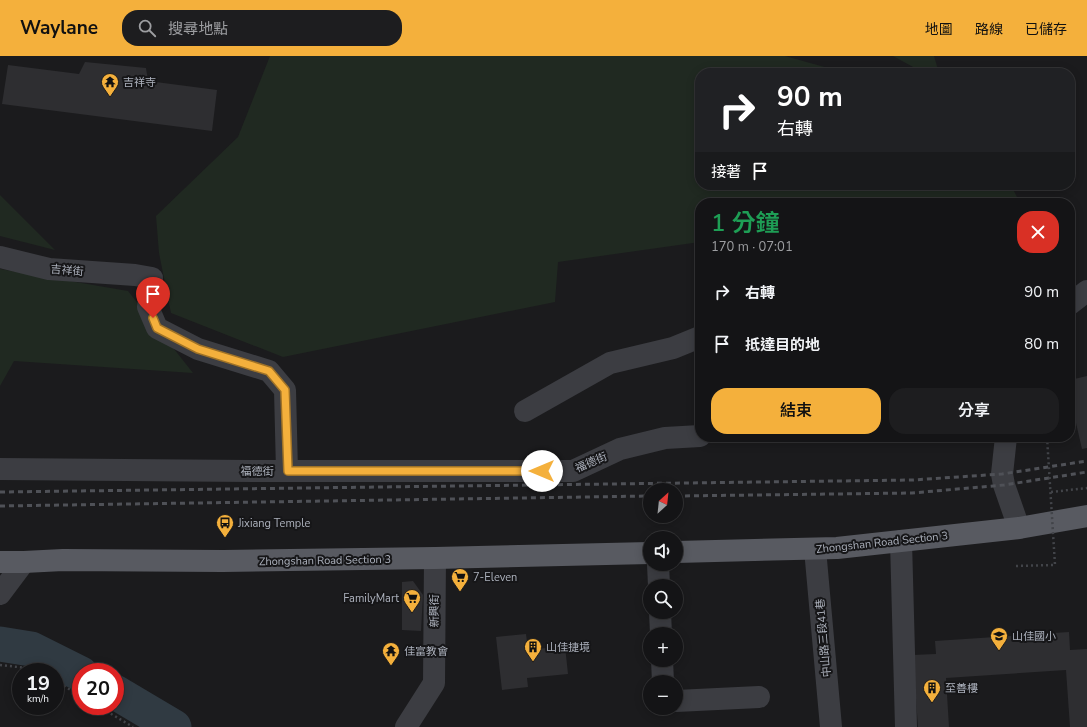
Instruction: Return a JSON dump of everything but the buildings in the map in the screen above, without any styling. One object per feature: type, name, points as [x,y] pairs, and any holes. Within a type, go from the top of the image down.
[{"type":"main road","name":"Zhongshan Road Section 3","points":[[683,552],[837,548],[1019,528],[1087,516]]},
{"type":"main road","name":"Zhongshan Road Section 3","points":[[0,562],[63,560],[223,561],[643,553]]},
{"type":"street","name":"吉祥街","points":[[0,257],[49,269],[135,275],[152,278],[148,307],[157,328],[198,349],[269,371],[285,390],[288,471]]},
{"type":"street","points":[[1075,300],[1087,291]]},
{"type":"street","points":[[525,411],[610,363],[673,348],[695,339]]},
{"type":"street","name":"福德街","points":[[0,469],[573,471],[620,449],[665,438],[695,436]]},
{"type":"street","points":[[1005,442],[1002,474],[1004,485],[1019,528]]},
{"type":"street","points":[[901,541],[906,727]]},
{"type":"street","name":"中山路三段41巷","points":[[815,549],[830,727]]},
{"type":"street","name":"新興街","points":[[406,727],[434,683],[434,558]]},
{"type":"street","points":[[0,594],[24,562]]},
{"type":"street","points":[[683,701],[759,697]]},
{"type":"path","points":[[1016,566],[1055,565],[1047,442]]},
{"type":"path","points":[[1050,492],[1087,488]]},
{"type":"path","points":[[0,664],[12,666]]},
{"type":"path","points":[[113,715],[133,727]]},
{"type":"shaded area","points":[[270,56],[785,56],[828,68],[695,68],[695,190],[1014,190],[1018,198],[695,198],[695,243],[558,262],[555,302],[283,357],[171,313],[159,253],[156,216],[238,137]]},
{"type":"shaded area","points":[[893,56],[934,56],[938,68],[915,68]]},
{"type":"shaded area","points":[[0,195],[55,250],[0,236]]},
{"type":"shaded area","points":[[0,269],[128,291],[193,373],[14,361],[0,386]]},
{"type":"waterway","points":[[0,644],[31,649],[72,670]]},
{"type":"waterway","points":[[0,657],[42,662],[72,680]]},
{"type":"waterway","points":[[124,697],[174,727]]},
{"type":"waterway","points":[[124,710],[151,727]]},
{"type":"railway","points":[[0,492],[913,480],[1002,474],[1087,461]]},
{"type":"railway","points":[[683,496],[912,493],[1004,485],[1087,472]]},
{"type":"railway","points":[[0,506],[643,496]]},
{"type":"place","name":"吉祥寺","points":[[110,97]]},
{"type":"place","name":"Jixiang Temple","points":[[225,538]]},
{"type":"place","name":"7-Eleven","points":[[460,592]]},
{"type":"place","name":"FamilyMart","points":[[412,613]]},
{"type":"place","name":"山佳國小","points":[[999,651]]},
{"type":"place","name":"山佳捷境","points":[[533,662]]},
{"type":"place","name":"佳富教會","points":[[391,666]]},
{"type":"place","name":"至善樓","points":[[932,703]]},
{"type":"route","points":[[153,318],[157,328],[198,349],[269,371],[285,390],[288,471],[542,471]]}]
